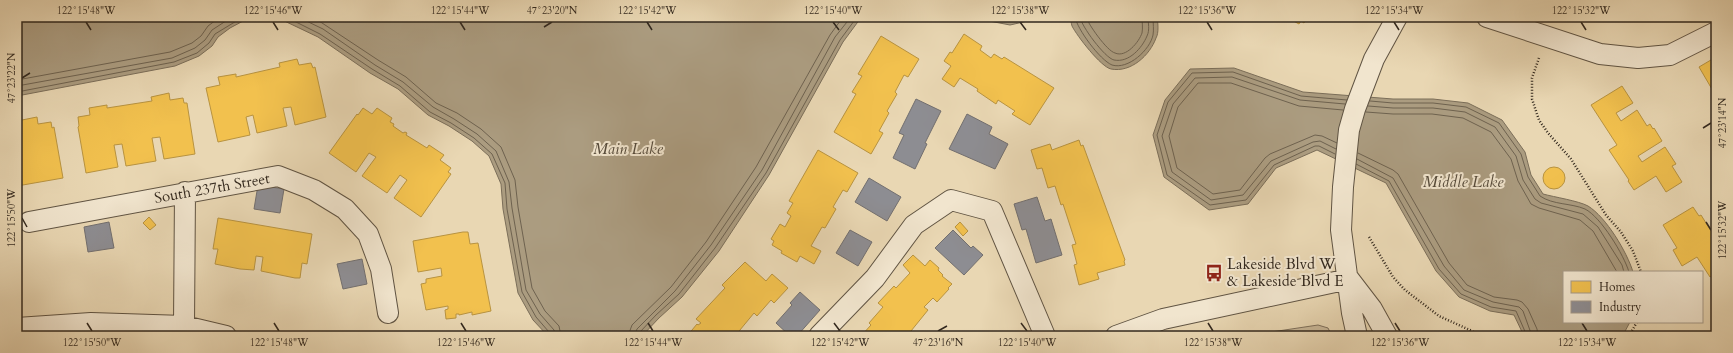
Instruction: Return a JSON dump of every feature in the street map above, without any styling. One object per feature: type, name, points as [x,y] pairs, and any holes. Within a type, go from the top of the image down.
[{"type":"street","points":[[1357,336],[1352,313],[1341,230],[1343,187],[1349,130],[1362,89],[1374,59],[1397,17]]},
{"type":"street","points":[[1487,17],[1600,54],[1638,58],[1670,55],[1716,32]]},
{"type":"street","name":"South 237th Street","points":[[29,222],[278,176],[314,190],[345,209],[368,234],[381,269],[388,313]]},
{"type":"street","points":[[184,326],[185,192]]},
{"type":"street","points":[[819,336],[875,278],[914,225],[951,200],[992,211],[1045,336]]},
{"type":"street","points":[[1116,336],[1163,319],[1348,280]]},
{"type":"street","points":[[1348,280],[1372,309],[1387,336]]},
{"type":"street","points":[[17,328],[91,323],[184,326],[226,336]]},
{"type":"path","points":[[1547,37],[1532,78],[1532,99],[1540,120],[1548,133],[1572,160],[1606,215],[1621,232],[1633,251],[1641,271]]},
{"type":"path","points":[[1368,237],[1393,277],[1405,290],[1439,316],[1478,336]]},
{"type":"path","points":[[1629,336],[1637,323]]},
{"type":"shaded area","points":[[1318,325],[1328,328],[1332,336],[1258,336],[1258,334]]},
{"type":"water","points":[[17,17],[258,17],[245,20],[230,28],[218,37],[212,46],[199,56],[175,66],[17,96]]},
{"type":"water","name":"Main Lake","points":[[276,17],[864,17],[860,19],[843,42],[769,175],[719,251],[682,297],[642,336],[548,336],[533,320],[518,293],[503,209],[501,184],[489,156],[472,141],[449,126],[428,115],[398,89],[370,73],[318,37]]},
{"type":"water","points":[[976,17],[1034,17],[1032,20],[1010,25]]},
{"type":"water","points":[[1071,17],[1157,17],[1158,33],[1149,51],[1139,61],[1126,68],[1118,70],[1111,69],[1101,63],[1079,37],[1072,26]]},
{"type":"water","name":"Middle Lake","points":[[1234,68],[1303,92],[1393,99],[1433,99],[1468,103],[1502,120],[1525,152],[1531,175],[1543,194],[1579,202],[1595,211],[1609,226],[1621,245],[1633,271],[1563,271],[1563,323],[1629,323],[1623,335],[1524,336],[1514,315],[1490,311],[1459,297],[1436,271],[1386,183],[1317,150],[1276,168],[1248,204],[1209,210],[1164,177],[1153,135],[1165,100],[1190,69]]},
{"type":"building: Homes","points":[[1286,17],[1308,17],[1304,23],[1301,21],[1299,24]]},
{"type":"building: Homes","points":[[964,34],[982,46],[980,50],[991,58],[994,54],[1002,59],[1004,57],[1054,88],[1030,125],[1012,114],[1015,111],[998,100],[996,104],[977,91],[978,89],[960,78],[954,87],[942,79],[951,66],[944,61],[950,52],[952,53]]},
{"type":"building: Homes","points":[[881,36],[919,59],[908,77],[904,75],[895,92],[897,94],[887,111],[889,113],[879,131],[883,133],[871,154],[834,132],[856,94],[852,92],[862,76],[858,74]]},
{"type":"building: Homes","points":[[1716,57],[1716,96],[1699,67]]},
{"type":"building: Homes","points":[[297,59],[299,65],[311,63],[313,68],[315,67],[326,117],[295,125],[291,107],[283,108],[287,126],[257,133],[253,115],[246,117],[250,135],[218,142],[206,88],[220,85],[218,77],[236,74],[236,77],[280,67],[279,63]]},
{"type":"building: Homes","points":[[1622,86],[1633,103],[1616,113],[1621,121],[1637,110],[1647,126],[1650,124],[1653,129],[1654,128],[1662,141],[1638,156],[1642,162],[1665,147],[1676,164],[1672,166],[1682,182],[1666,192],[1656,176],[1634,190],[1609,150],[1617,145],[1591,105]]},
{"type":"building: Homes","points":[[169,93],[170,100],[183,98],[184,103],[187,103],[195,154],[164,159],[160,137],[152,138],[156,161],[126,166],[122,144],[114,145],[118,167],[86,173],[78,127],[78,117],[90,115],[89,108],[107,105],[107,108],[152,101],[151,97]]},
{"type":"building: Homes","points":[[363,108],[372,114],[377,108],[392,118],[390,122],[394,124],[393,126],[403,133],[407,133],[406,135],[427,148],[429,145],[444,155],[440,160],[451,168],[448,172],[451,174],[421,217],[394,198],[407,180],[400,175],[387,193],[362,176],[376,157],[369,153],[356,172],[329,153]]},
{"type":"building: Homes","points":[[37,117],[38,124],[51,122],[52,128],[54,127],[63,178],[17,186],[17,121]]},
{"type":"building: Homes","points":[[1079,140],[1081,146],[1083,145],[1125,260],[1125,265],[1097,273],[1099,279],[1079,285],[1074,265],[1077,264],[1072,245],[1076,244],[1063,204],[1061,205],[1055,186],[1048,188],[1042,168],[1037,169],[1031,150],[1050,144],[1052,150]]},
{"type":"building: Homes","points":[[818,150],[858,173],[847,192],[843,190],[833,207],[836,209],[825,228],[822,227],[811,246],[821,251],[814,264],[800,256],[797,262],[781,253],[782,251],[772,245],[774,241],[771,239],[780,224],[785,227],[791,216],[787,213],[793,203],[789,201]]},
{"type":"building: Homes","points":[[1554,167],[1562,170],[1565,178],[1562,186],[1554,189],[1546,186],[1543,178],[1546,170]]},
{"type":"building: Homes","points":[[1693,207],[1699,216],[1701,215],[1716,239],[1716,273],[1710,277],[1697,257],[1682,266],[1673,250],[1677,248],[1663,225]]},
{"type":"building: Homes","points":[[149,217],[156,225],[150,230],[143,223]]},
{"type":"building: Homes","points":[[218,218],[312,234],[307,264],[302,263],[300,278],[261,271],[263,257],[256,256],[254,270],[215,264],[218,249],[213,249]]},
{"type":"building: Homes","points":[[960,222],[968,231],[963,236],[955,227]]},
{"type":"building: Homes","points":[[468,232],[470,244],[478,243],[491,311],[472,315],[472,312],[459,315],[456,314],[456,318],[446,319],[445,310],[448,309],[448,306],[426,310],[421,284],[426,283],[426,279],[442,276],[441,268],[418,272],[413,241]]},
{"type":"building: Homes","points":[[913,255],[925,266],[930,260],[939,268],[938,270],[943,275],[942,276],[952,284],[948,288],[949,289],[937,302],[933,298],[924,307],[928,310],[911,331],[916,335],[915,336],[861,336],[871,325],[869,323],[883,307],[878,303],[894,286],[896,288],[910,273],[903,265]]},
{"type":"building: Homes","points":[[745,262],[766,281],[772,274],[788,288],[774,303],[771,300],[757,316],[754,313],[735,336],[687,336],[697,324],[698,325],[701,323],[696,319],[725,288],[722,285]]},
{"type":"building: Industry","points":[[916,99],[941,111],[925,143],[927,144],[915,169],[893,158],[904,135],[899,133]]},
{"type":"building: Industry","points":[[967,114],[992,127],[989,134],[1008,144],[995,169],[949,149]]},
{"type":"building: Industry","points":[[869,178],[901,197],[887,221],[855,202]]},
{"type":"building: Industry","points":[[258,185],[284,189],[280,213],[254,209]]},
{"type":"building: Industry","points":[[1037,197],[1045,221],[1051,219],[1062,255],[1036,263],[1026,229],[1022,230],[1014,204]]},
{"type":"building: Industry","points":[[109,222],[114,248],[88,252],[84,227]]},
{"type":"building: Industry","points":[[17,223],[20,244],[17,244]]},
{"type":"building: Industry","points":[[850,230],[872,242],[858,266],[836,253]]},
{"type":"building: Industry","points":[[953,230],[971,248],[973,246],[983,255],[964,275],[935,248]]},
{"type":"building: Industry","points":[[362,259],[367,284],[343,289],[337,264]]},
{"type":"building: Industry","points":[[800,292],[820,310],[797,336],[790,336],[776,323],[792,305],[790,303]]},
{"type":"place","name":"Lakeside Blvd W & Lakeside Blvd E","points":[[1214,273]]}]
